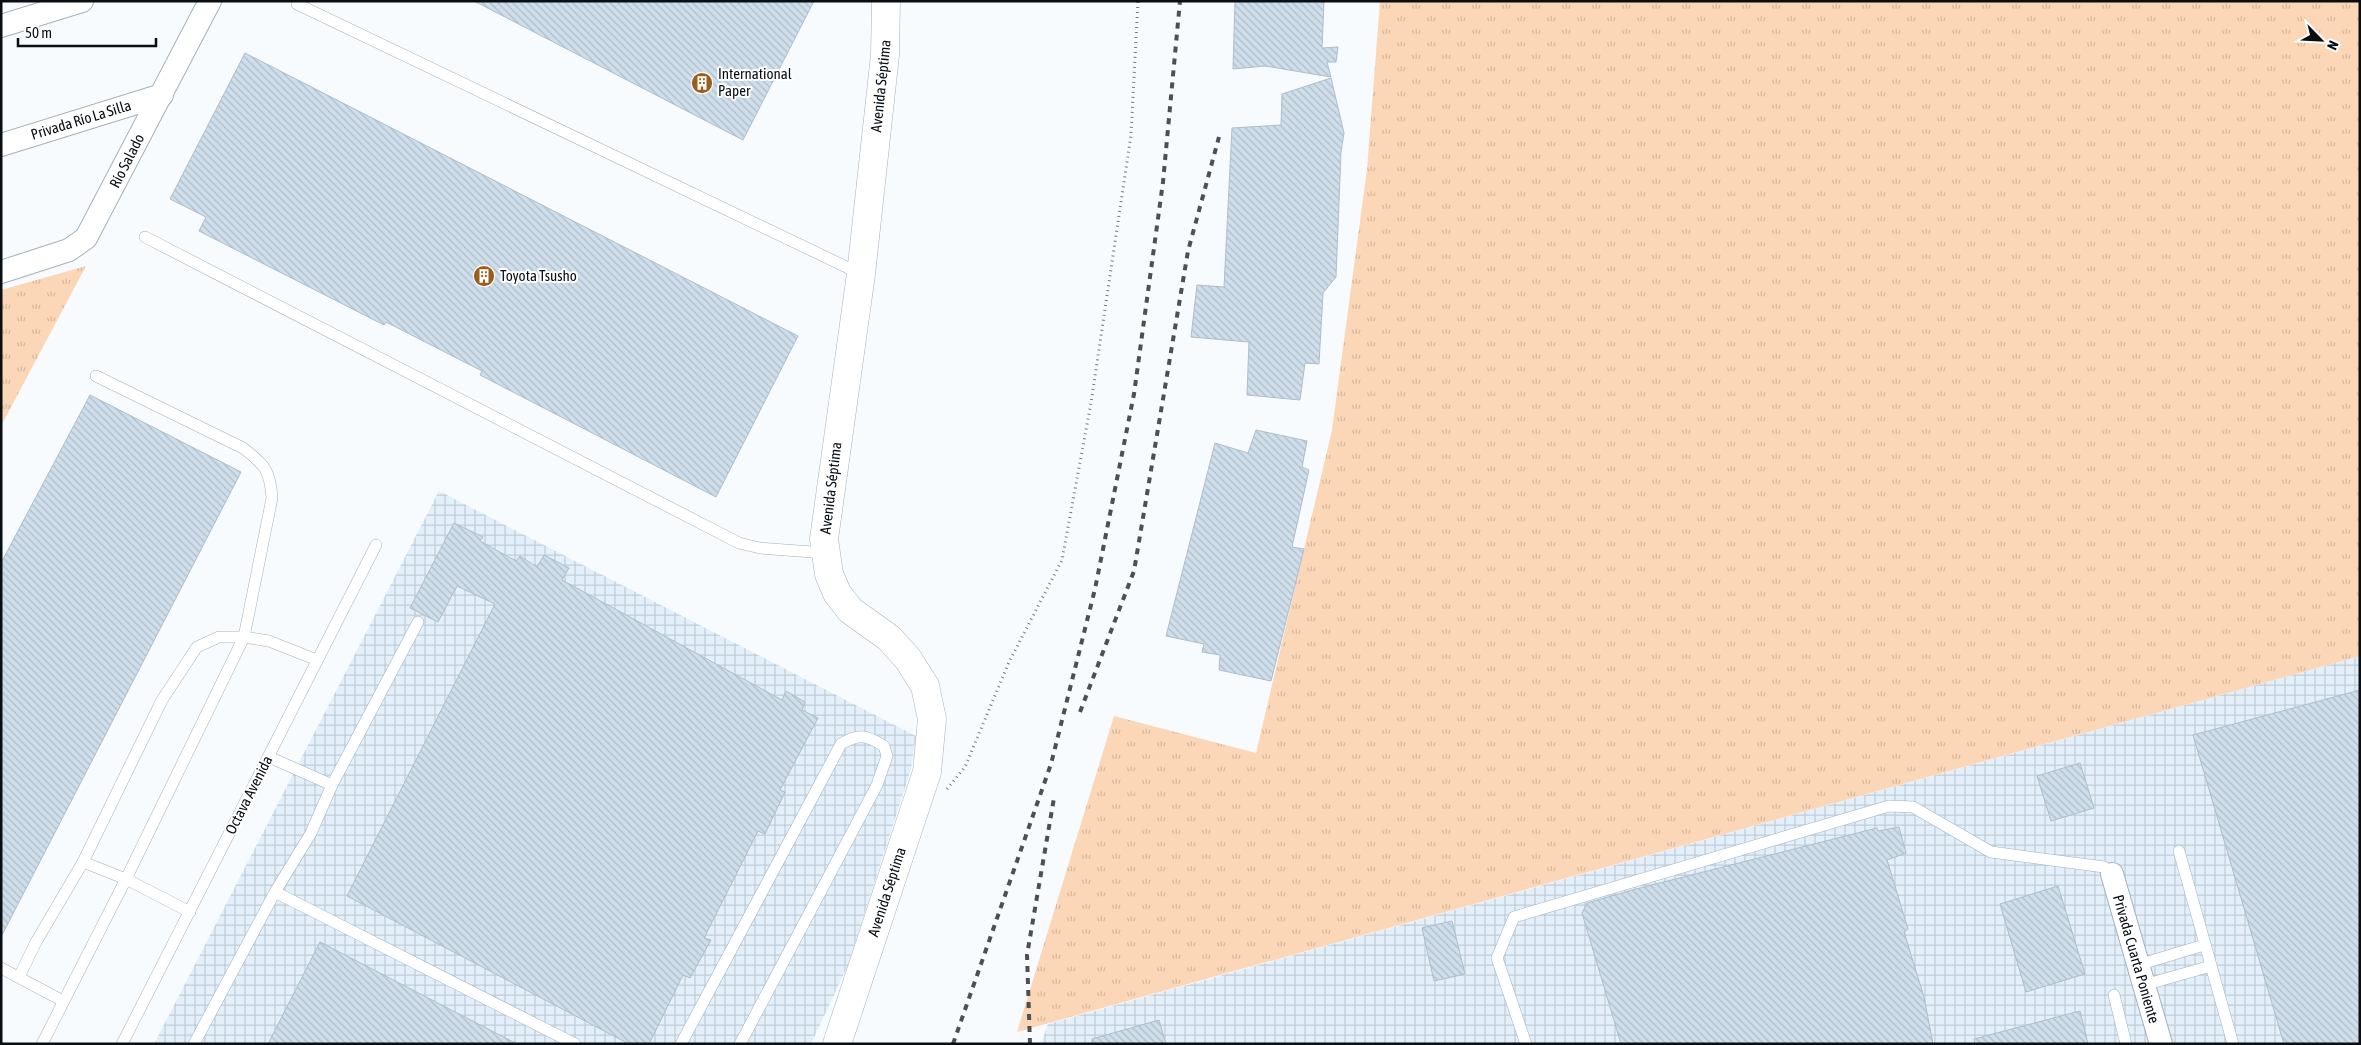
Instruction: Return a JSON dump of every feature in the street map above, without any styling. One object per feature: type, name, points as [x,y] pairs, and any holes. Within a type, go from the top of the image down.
[{"type":"street","points":[[1,26],[82,1]]},
{"type":"street","name":"Río Salado","points":[[1,272],[69,250],[86,238],[210,1]]},
{"type":"street","name":"Avenida Séptima","points":[[837,1044],[927,772],[932,719],[925,686],[908,658],[889,638],[850,610],[837,593],[829,574],[825,553],[826,514],[861,274],[886,56],[886,1]]},
{"type":"street","name":"Privada Río La Silla","points":[[1,145],[162,95]]},
{"type":"street","name":"Privada Cuarta Poniente","points":[[2112,874],[2160,1044]]},
{"type":"lane","points":[[296,4],[861,274]]},
{"type":"lane","points":[[146,237],[739,543],[760,548],[825,553]]},
{"type":"lane","points":[[42,1044],[126,879],[244,637],[272,498],[271,481],[262,463],[243,448],[96,376]]},
{"type":"lane","name":"Octava Avenida","points":[[122,1044],[376,545]]},
{"type":"lane","points":[[194,1044],[275,892],[311,833],[332,785],[418,622]]},
{"type":"lane","points":[[19,977],[36,942],[82,862],[162,700],[197,647],[219,637],[244,637],[269,641],[317,660]]},
{"type":"lane","points":[[681,1044],[840,744],[853,737],[862,735],[884,746],[887,756],[877,785],[740,1044]]},
{"type":"lane","points":[[269,757],[332,785]]},
{"type":"lane","points":[[1526,1044],[1497,958],[1514,917],[1889,806],[1912,807],[1991,852],[2104,867],[2112,874]]},
{"type":"lane","points":[[2179,851],[2233,1044]]},
{"type":"lane","points":[[82,862],[126,879],[190,912]]},
{"type":"lane","points":[[275,892],[575,1044]]},
{"type":"lane","points":[[2141,975],[2204,945]]},
{"type":"lane","points":[[2141,975],[2211,966]]},
{"type":"lane","points":[[1,968],[63,1001]]},
{"type":"lane","points":[[2114,995],[2126,1044]]},
{"type":"path","points":[[941,795],[965,767],[1009,662],[1062,560],[1091,403],[1131,135],[1138,1]]},
{"type":"shaded area","points":[[439,491],[916,736],[911,769],[848,965],[811,1044],[154,1044]]},
{"type":"shaded area","points":[[2360,656],[2360,1044],[1041,1044],[1048,1024]]},
{"type":"green space","points":[[1380,1],[2360,1],[2360,656],[1017,1032],[1114,716],[1256,753],[1332,430],[1367,169]]},
{"type":"green space","points":[[86,266],[1,426],[1,290]]},
{"type":"building","name":"International Paper","points":[[474,1],[814,1],[743,140]]},
{"type":"building","points":[[1235,1],[1324,1],[1322,48],[1338,47],[1336,62],[1327,62],[1331,77],[1265,66],[1233,69]]},
{"type":"building","name":"Toyota Tsusho","points":[[245,53],[798,336],[716,497],[480,375],[482,371],[386,322],[384,325],[199,231],[206,217],[170,199]]},
{"type":"building","points":[[1331,78],[1344,133],[1341,152],[1336,277],[1323,293],[1319,364],[1305,363],[1300,400],[1247,395],[1249,342],[1191,337],[1197,285],[1224,287],[1232,128],[1281,125],[1282,94]]},
{"type":"building","points":[[90,395],[241,472],[1,937],[1,563]]},
{"type":"building","points":[[1256,430],[1307,441],[1302,467],[1309,470],[1292,547],[1304,549],[1271,681],[1219,670],[1220,655],[1202,652],[1204,644],[1166,636],[1215,443],[1248,453]]},
{"type":"building","points":[[454,523],[483,537],[480,541],[516,561],[520,556],[537,567],[544,555],[569,568],[562,580],[782,700],[786,691],[805,702],[802,710],[818,718],[780,790],[785,792],[765,834],[758,831],[704,938],[711,940],[690,978],[683,975],[649,1044],[629,1044],[347,896],[495,604],[457,586],[438,622],[410,608]]},
{"type":"building","points":[[2360,690],[2360,1044],[2284,1044],[2193,735]]},
{"type":"building","points":[[2080,763],[2094,808],[2051,821],[2037,776]]},
{"type":"building","points":[[1899,827],[1906,853],[1887,860],[1908,929],[1904,932],[1924,997],[1933,1044],[1621,1044],[1582,913],[1587,903],[1877,828],[1878,831]]},
{"type":"building","points":[[2058,886],[2085,974],[2026,992],[2000,904]]},
{"type":"building","points":[[1452,921],[1465,974],[1434,981],[1422,928]]},
{"type":"building","points":[[320,942],[517,1044],[268,1044]]},
{"type":"building","points":[[2080,1011],[2088,1044],[1975,1044],[1974,1039]]},
{"type":"building","points":[[1159,1020],[1166,1044],[1092,1044],[1092,1039]]},
{"type":"railway","points":[[953,1044],[1051,764],[1095,589],[1134,394],[1163,182],[1180,1]]},
{"type":"railway","points":[[1080,712],[1134,571],[1188,251],[1219,137]]},
{"type":"railway","points":[[1030,1044],[1027,955],[1054,798]]},
{"type":"place","name":"International Paper","points":[[702,83]]},
{"type":"place","name":"Toyota Tsusho","points":[[484,276]]}]
